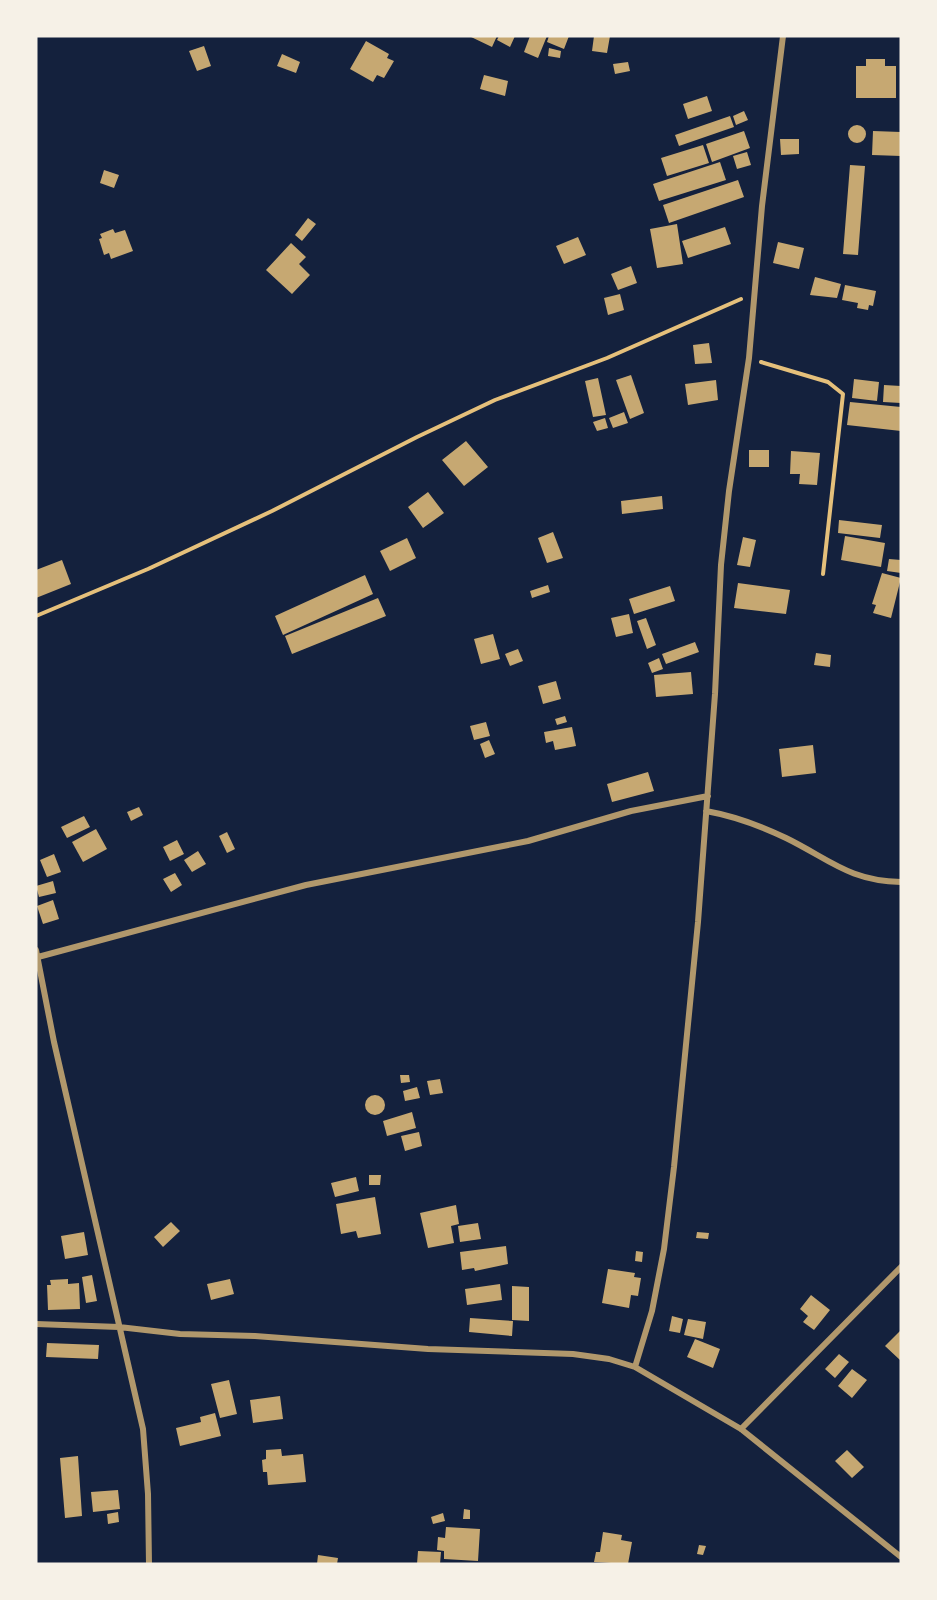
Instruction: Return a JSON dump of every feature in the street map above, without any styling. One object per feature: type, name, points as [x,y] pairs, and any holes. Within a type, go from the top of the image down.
[{"type":"street","points":[[635,1367],[652,1311],[664,1250],[697,933],[708,796],[721,565],[729,491],[749,358],[754,293],[783,36]]},
{"type":"street","points":[[38,957],[306,885],[528,841],[631,811],[708,796]]},
{"type":"street","points":[[706,811],[724,814],[785,837],[860,878],[901,882]]},
{"type":"street","points":[[36,950],[54,1042],[143,1429],[148,1494],[149,1564]]},
{"type":"street","points":[[741,1429],[901,1267]]},
{"type":"street","points":[[36,1324],[119,1327],[180,1334],[255,1336],[428,1349],[573,1354],[609,1359],[635,1367],[741,1429],[901,1557]]},
{"type":"path","points":[[36,615],[148,570],[262,516],[417,436],[495,400],[607,358],[754,293]]},
{"type":"path","points":[[749,358],[828,382],[843,394],[823,574]]},
{"type":"building","points":[[469,36],[497,36],[492,47]]},
{"type":"building","points":[[499,36],[515,36],[510,47],[497,40]]},
{"type":"building","points":[[530,36],[547,36],[538,58],[524,52]]},
{"type":"building","points":[[549,36],[569,36],[564,49],[547,42]]},
{"type":"building","points":[[594,36],[610,36],[607,53],[592,51]]},
{"type":"building","points":[[366,41],[389,54],[387,58],[394,61],[384,78],[377,75],[373,82],[350,69]]},
{"type":"building","points":[[204,46],[211,66],[197,71],[189,51]]},
{"type":"building","points":[[549,48],[561,51],[560,58],[548,56]]},
{"type":"building","points":[[282,54],[300,62],[296,73],[277,66]]},
{"type":"building","points":[[866,59],[885,59],[885,66],[896,66],[896,98],[856,98],[856,66],[866,66]]},
{"type":"building","points":[[628,62],[630,71],[615,74],[613,64]]},
{"type":"building","points":[[484,75],[508,81],[505,96],[480,89]]},
{"type":"building","points":[[707,96],[712,111],[688,119],[683,104]]},
{"type":"building","points":[[744,111],[748,120],[736,125],[733,116]]},
{"type":"building","points":[[730,116],[734,127],[679,146],[675,135]]},
{"type":"building","points":[[857,125],[863,128],[866,134],[863,140],[857,143],[851,140],[848,134],[851,128]]},
{"type":"building","points":[[744,131],[750,148],[712,162],[706,144]]},
{"type":"building","points":[[873,131],[901,132],[901,156],[872,155]]},
{"type":"building","points":[[780,139],[799,139],[799,154],[781,155]]},
{"type":"building","points":[[703,145],[709,163],[667,176],[661,158]]},
{"type":"building","points":[[747,152],[751,165],[737,169],[733,156]]},
{"type":"building","points":[[720,162],[726,180],[659,201],[653,184]]},
{"type":"building","points":[[850,165],[865,166],[858,255],[843,254]]},
{"type":"building","points":[[104,170],[119,175],[114,188],[100,183]]},
{"type":"building","points":[[738,180],[744,197],[669,223],[663,205]]},
{"type":"building","points":[[308,218],[316,224],[302,241],[295,235]]},
{"type":"building","points":[[677,224],[683,264],[657,268],[650,229]]},
{"type":"building","points":[[725,227],[731,244],[688,258],[682,241]]},
{"type":"building","points":[[113,229],[115,233],[125,230],[133,251],[111,259],[109,253],[104,255],[99,239],[102,238],[100,234]]},
{"type":"building","points":[[578,237],[586,255],[564,264],[556,246]]},
{"type":"building","points":[[778,242],[804,248],[799,269],[773,263]]},
{"type":"building","points":[[291,243],[306,257],[299,264],[310,275],[292,294],[266,270]]},
{"type":"building","points":[[631,266],[637,283],[618,290],[611,274]]},
{"type":"building","points":[[815,277],[841,284],[837,298],[810,295]]},
{"type":"building","points":[[845,285],[876,291],[873,306],[869,305],[868,310],[857,308],[858,303],[842,300]]},
{"type":"building","points":[[620,294],[624,310],[608,315],[604,298]]},
{"type":"building","points":[[709,343],[712,363],[695,364],[693,345]]},
{"type":"building","points":[[631,375],[644,413],[630,419],[616,380]]},
{"type":"building","points":[[598,378],[606,415],[593,417],[585,381]]},
{"type":"building","points":[[854,379],[879,382],[877,401],[852,398]]},
{"type":"building","points":[[716,380],[718,400],[688,405],[685,384]]},
{"type":"building","points":[[884,385],[901,386],[901,403],[883,402]]},
{"type":"building","points":[[850,402],[901,407],[901,431],[847,425]]},
{"type":"building","points":[[624,412],[628,423],[613,428],[609,418]]},
{"type":"building","points":[[605,418],[608,428],[597,431],[593,422]]},
{"type":"building","points":[[466,441],[488,467],[464,486],[442,460]]},
{"type":"building","points":[[749,450],[769,450],[769,467],[749,467]]},
{"type":"building","points":[[791,451],[820,453],[817,485],[799,484],[800,474],[790,474]]},
{"type":"building","points":[[428,492],[444,513],[423,528],[408,507]]},
{"type":"building","points":[[662,496],[663,509],[622,514],[621,501]]},
{"type":"building","points":[[839,520],[882,525],[880,538],[838,533]]},
{"type":"building","points":[[553,532],[563,558],[547,563],[538,538]]},
{"type":"building","points":[[845,536],[885,543],[881,567],[841,560]]},
{"type":"building","points":[[743,537],[756,540],[750,567],[737,565]]},
{"type":"building","points":[[407,538],[416,558],[390,571],[380,551]]},
{"type":"building","points":[[889,559],[901,560],[901,573],[887,571]]},
{"type":"building","points":[[62,560],[71,584],[36,598],[36,570]]},
{"type":"building","points":[[882,573],[901,578],[891,618],[873,613],[876,605],[872,604]]},
{"type":"building","points":[[365,575],[373,594],[283,635],[275,616]]},
{"type":"building","points":[[738,583],[790,590],[786,614],[734,608]]},
{"type":"building","points":[[548,585],[550,592],[532,598],[530,591]]},
{"type":"building","points":[[670,586],[675,601],[634,614],[629,599]]},
{"type":"building","points":[[378,598],[386,616],[292,654],[285,636]]},
{"type":"building","points":[[629,614],[633,633],[616,637],[611,618]]},
{"type":"building","points":[[646,618],[656,645],[647,649],[637,621]]},
{"type":"building","points":[[493,634],[500,659],[481,664],[474,639]]},
{"type":"building","points":[[695,642],[699,652],[666,664],[662,654]]},
{"type":"building","points":[[518,649],[523,661],[510,666],[505,654]]},
{"type":"building","points":[[816,653],[831,655],[830,667],[814,665]]},
{"type":"building","points":[[659,658],[663,669],[652,673],[648,663]]},
{"type":"building","points":[[691,672],[693,694],[656,697],[654,675]]},
{"type":"building","points":[[556,681],[561,699],[543,704],[538,686]]},
{"type":"building","points":[[565,716],[567,722],[557,725],[555,719]]},
{"type":"building","points":[[486,722],[490,736],[474,740],[470,726]]},
{"type":"building","points":[[572,727],[576,746],[555,750],[553,741],[546,743],[544,732]]},
{"type":"building","points":[[489,740],[495,754],[485,758],[480,744]]},
{"type":"building","points":[[813,745],[816,773],[782,777],[779,749]]},
{"type":"building","points":[[648,772],[654,791],[612,802],[607,784]]},
{"type":"building","points":[[139,807],[143,815],[131,821],[127,812]]},
{"type":"building","points":[[84,816],[90,827],[67,838],[61,827]]},
{"type":"building","points":[[96,829],[107,849],[83,862],[72,842]]},
{"type":"building","points":[[227,832],[235,849],[227,853],[219,836]]},
{"type":"building","points":[[177,840],[184,854],[170,861],[163,847]]},
{"type":"building","points":[[198,851],[206,864],[192,872],[184,860]]},
{"type":"building","points":[[54,854],[61,872],[47,877],[40,860]]},
{"type":"building","points":[[175,873],[182,885],[171,892],[163,879]]},
{"type":"building","points":[[53,881],[56,893],[39,897],[36,886]]},
{"type":"building","points":[[53,900],[59,919],[43,924],[37,906]]},
{"type":"building","points":[[400,1075],[409,1075],[410,1082],[401,1083]]},
{"type":"building","points":[[440,1079],[443,1093],[430,1095],[427,1081]]},
{"type":"building","points":[[417,1087],[420,1098],[405,1101],[403,1091]]},
{"type":"building","points":[[375,1095],[382,1098],[385,1105],[382,1112],[375,1115],[368,1112],[365,1105],[368,1098]]},
{"type":"building","points":[[412,1112],[416,1128],[387,1136],[383,1121]]},
{"type":"building","points":[[419,1132],[422,1146],[405,1151],[401,1136]]},
{"type":"building","points":[[369,1175],[381,1175],[380,1185],[369,1185]]},
{"type":"building","points":[[356,1177],[359,1191],[335,1197],[331,1183]]},
{"type":"building","points":[[375,1197],[381,1234],[358,1238],[356,1231],[341,1234],[336,1204]]},
{"type":"building","points":[[456,1205],[459,1224],[451,1226],[454,1243],[428,1248],[420,1213]]},
{"type":"building","points":[[171,1222],[180,1231],[163,1247],[154,1237]]},
{"type":"building","points":[[478,1223],[481,1239],[460,1242],[458,1226]]},
{"type":"building","points":[[84,1232],[88,1255],[65,1259],[61,1236]]},
{"type":"building","points":[[697,1232],[709,1233],[708,1239],[696,1238]]},
{"type":"building","points":[[506,1246],[508,1264],[475,1271],[474,1268],[462,1270],[460,1252]]},
{"type":"building","points":[[636,1251],[643,1252],[642,1262],[635,1261]]},
{"type":"building","points":[[608,1269],[635,1273],[634,1277],[641,1278],[638,1296],[631,1295],[629,1308],[602,1303]]},
{"type":"building","points":[[92,1275],[97,1301],[86,1303],[82,1277]]},
{"type":"building","points":[[68,1279],[68,1284],[79,1283],[80,1309],[48,1310],[47,1285],[51,1285],[50,1280]]},
{"type":"building","points":[[230,1279],[234,1294],[211,1300],[207,1284]]},
{"type":"building","points":[[500,1284],[502,1300],[467,1305],[465,1289]]},
{"type":"building","points":[[512,1286],[529,1287],[529,1321],[512,1320]]},
{"type":"building","points":[[811,1295],[830,1310],[814,1330],[803,1322],[808,1316],[800,1309]]},
{"type":"building","points":[[672,1316],[683,1319],[680,1333],[669,1331]]},
{"type":"building","points":[[470,1318],[513,1321],[512,1336],[469,1332]]},
{"type":"building","points":[[688,1319],[706,1322],[703,1339],[684,1335]]},
{"type":"building","points":[[901,1330],[901,1358],[900,1360],[885,1346]]},
{"type":"building","points":[[695,1339],[720,1349],[713,1368],[687,1357]]},
{"type":"building","points":[[47,1343],[99,1345],[98,1359],[46,1357]]},
{"type":"building","points":[[839,1354],[849,1362],[835,1378],[825,1369]]},
{"type":"building","points":[[852,1369],[867,1380],[852,1398],[838,1386]]},
{"type":"building","points":[[229,1380],[237,1414],[220,1418],[211,1384]]},
{"type":"building","points":[[280,1396],[283,1419],[253,1423],[250,1400]]},
{"type":"building","points":[[215,1413],[221,1436],[180,1446],[176,1428],[201,1422],[200,1417]]},
{"type":"building","points":[[281,1449],[282,1456],[303,1454],[306,1482],[268,1485],[267,1472],[263,1472],[262,1460],[266,1459],[266,1450]]},
{"type":"building","points":[[847,1450],[864,1467],[852,1478],[835,1461]]},
{"type":"building","points":[[78,1456],[82,1516],[65,1518],[60,1458]]},
{"type":"building","points":[[118,1490],[120,1509],[93,1512],[91,1492]]},
{"type":"building","points":[[464,1509],[470,1510],[470,1519],[463,1519]]},
{"type":"building","points":[[118,1512],[119,1522],[108,1524],[107,1514]]},
{"type":"building","points":[[443,1513],[445,1521],[433,1524],[431,1517]]},
{"type":"building","points":[[446,1527],[480,1529],[478,1561],[444,1559],[444,1551],[437,1550],[438,1537],[445,1538]]},
{"type":"building","points":[[603,1532],[622,1535],[621,1540],[632,1542],[628,1564],[594,1562],[596,1552],[600,1552]]},
{"type":"building","points":[[699,1545],[706,1546],[703,1555],[697,1554]]},
{"type":"building","points":[[418,1551],[441,1552],[440,1564],[417,1564]]},
{"type":"building","points":[[318,1555],[338,1558],[337,1564],[317,1564]]}]
